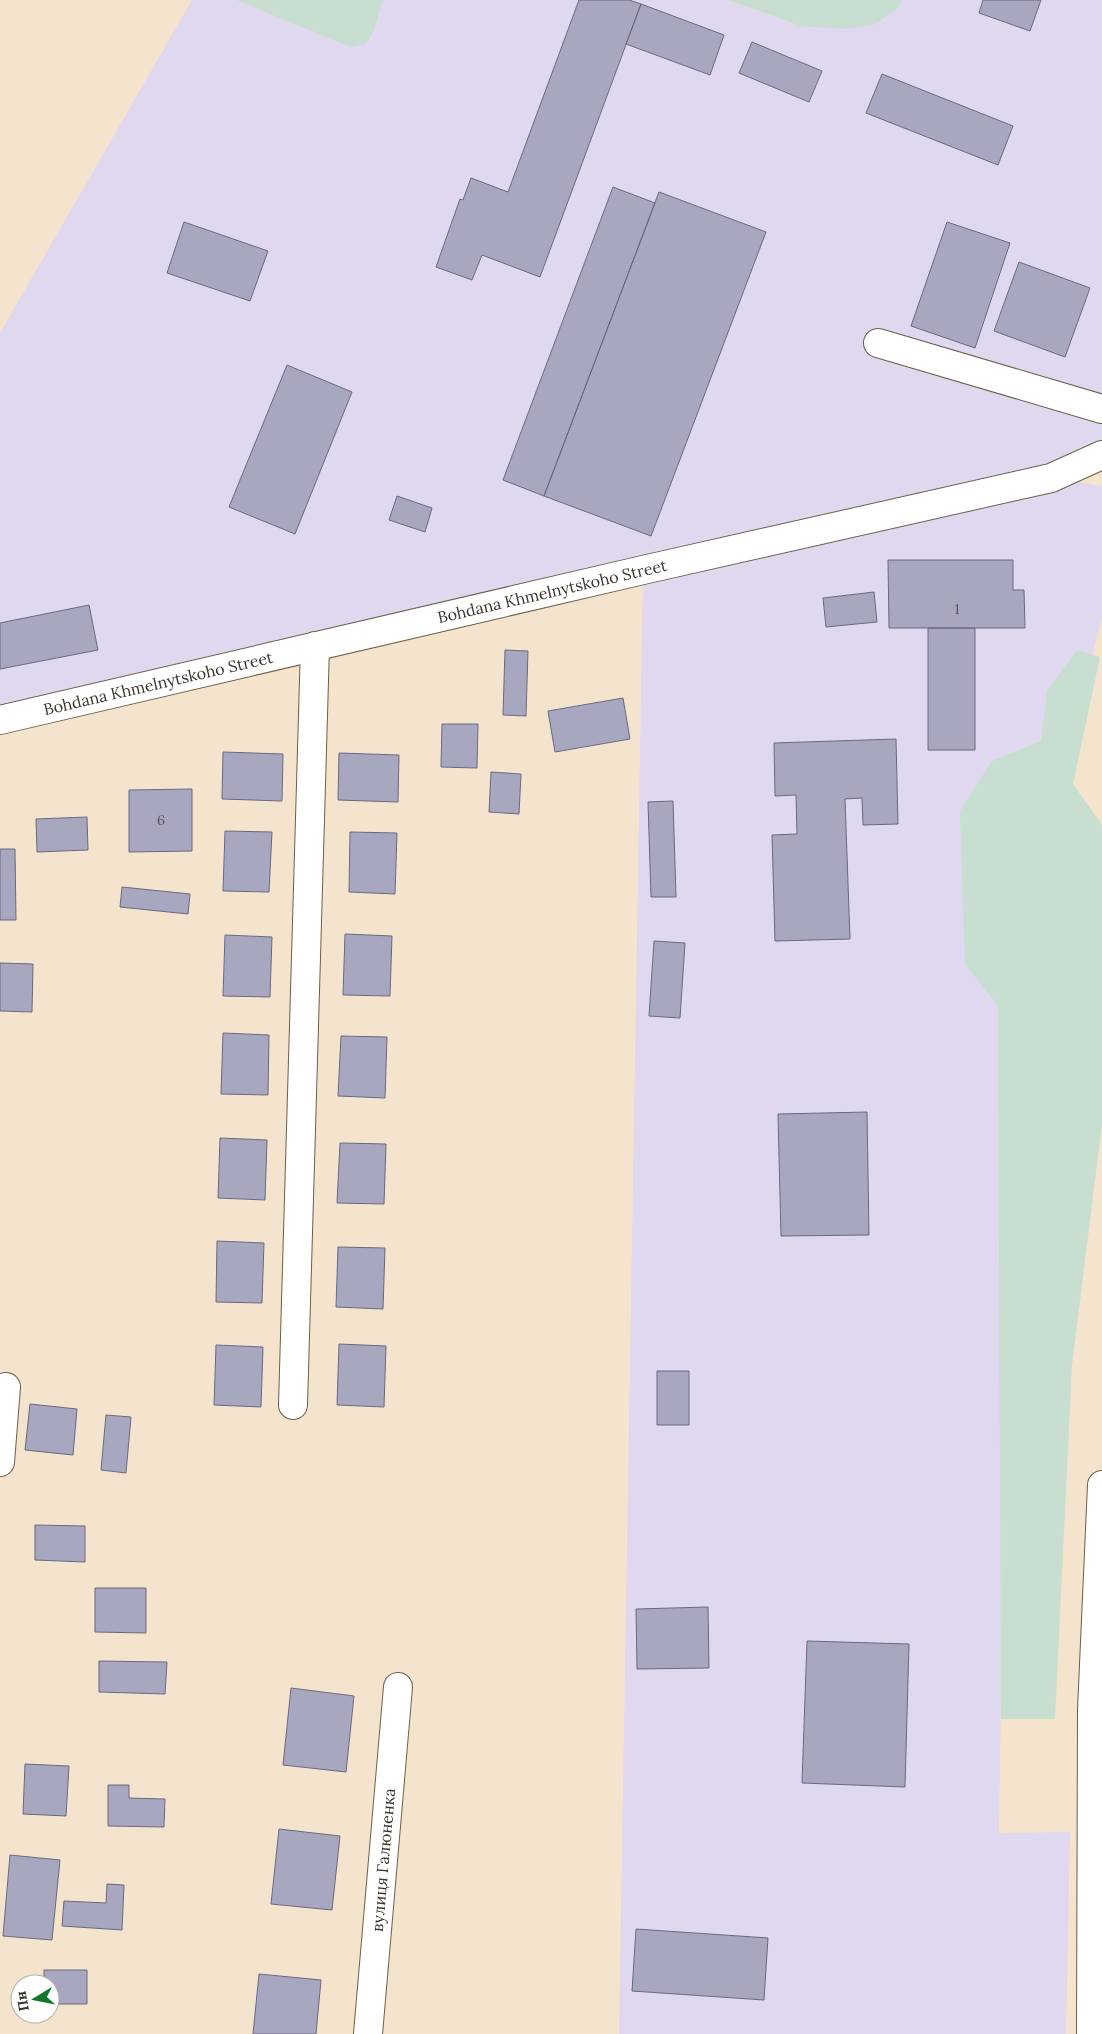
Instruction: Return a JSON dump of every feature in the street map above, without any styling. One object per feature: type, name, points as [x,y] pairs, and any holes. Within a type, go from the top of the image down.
[{"type":"main road","points":[[878,343],[1102,409]]},
{"type":"main road","name":"Bohdana Khmelnytskoho Street","points":[[0,720],[1051,478],[1102,455]]},
{"type":"main road","points":[[292,1405],[315,646]]},
{"type":"main road","points":[[0,1462],[6,1387]]},
{"type":"main road","points":[[1091,2034],[1092,1710],[1102,1485]]},
{"type":"main road","name":"вулиця Галюненка","points":[[368,2034],[398,1687]]},
{"type":"shaded area","points":[[192,0],[236,0],[350,47],[374,30],[383,0],[728,0],[801,26],[897,9],[902,0],[1102,0],[1102,455],[1052,478],[1102,486],[1102,619],[1067,779],[1014,781],[999,1833],[1070,1832],[1066,2034],[619,2034],[643,570],[0,720],[0,333]]},
{"type":"green space","points":[[236,0],[383,0],[374,30],[366,44],[350,47]]},
{"type":"green space","points":[[728,0],[902,0],[897,9],[873,25],[846,29],[801,26]]},
{"type":"green space","points":[[1077,650],[1100,657],[1073,784],[1102,825],[1102,1124],[1072,1365],[1055,1719],[1001,1719],[998,1006],[965,964],[960,811],[992,761],[1041,741],[1047,691]]},
{"type":"building","points":[[579,0],[629,0],[641,4],[540,277],[482,255],[472,280],[436,267],[460,199],[463,200],[471,178],[508,192]]},
{"type":"building","points":[[983,0],[1041,0],[1030,31],[979,13]]},
{"type":"building","points":[[641,4],[724,35],[710,75],[626,44]]},
{"type":"building","points":[[752,42],[822,71],[809,102],[739,73]]},
{"type":"building","points":[[882,74],[1013,126],[998,165],[866,113]]},
{"type":"building","points":[[613,187],[655,203],[544,496],[503,480]]},
{"type":"building","points":[[659,192],[766,232],[651,536],[544,496]]},
{"type":"building","points":[[184,222],[268,251],[250,301],[167,273]]},
{"type":"building","points":[[947,222],[1010,243],[975,348],[911,326]]},
{"type":"building","points":[[1019,262],[1090,288],[1065,357],[994,331]]},
{"type":"building","points":[[287,365],[352,392],[295,534],[229,507]]},
{"type":"building","points":[[397,496],[432,508],[425,532],[389,520]]},
{"type":"building","points":[[888,560],[1013,560],[1013,590],[1024,590],[1025,628],[889,628]]},
{"type":"building","points":[[874,592],[877,622],[826,627],[823,598]]},
{"type":"building","points":[[89,605],[98,650],[0,669],[0,623]]},
{"type":"building","points":[[928,628],[975,628],[975,750],[928,750]]},
{"type":"building","points":[[505,650],[528,651],[526,716],[503,715]]},
{"type":"building","points":[[623,698],[630,739],[555,752],[548,711]]},
{"type":"building","points":[[442,724],[478,724],[477,768],[441,767]]},
{"type":"building","points":[[896,739],[898,824],[863,825],[862,798],[845,799],[850,939],[775,941],[772,835],[797,834],[796,795],[775,796],[774,743]]},
{"type":"building","points":[[223,752],[283,754],[282,801],[222,799]]},
{"type":"building","points":[[339,753],[399,755],[398,802],[338,800]]},
{"type":"building","points":[[491,772],[521,774],[519,814],[489,812]]},
{"type":"building","points":[[192,789],[192,851],[129,852],[129,790]]},
{"type":"building","points":[[673,801],[676,897],[651,897],[648,802]]},
{"type":"building","points":[[87,817],[88,850],[37,852],[36,819]]},
{"type":"building","points":[[225,831],[272,832],[269,892],[223,891]]},
{"type":"building","points":[[350,832],[397,833],[395,894],[349,892]]},
{"type":"building","points":[[0,849],[15,849],[16,920],[0,920]]},
{"type":"building","points":[[122,887],[190,894],[188,914],[120,907]]},
{"type":"building","points":[[345,934],[392,936],[390,996],[343,995]]},
{"type":"building","points":[[225,935],[272,937],[270,997],[223,996]]},
{"type":"building","points":[[654,941],[685,943],[680,1018],[649,1016]]},
{"type":"building","points":[[0,963],[33,964],[32,1012],[0,1011]]},
{"type":"building","points":[[223,1033],[269,1035],[268,1095],[221,1094]]},
{"type":"building","points":[[341,1036],[387,1037],[385,1098],[338,1096]]},
{"type":"building","points":[[867,1112],[869,1235],[781,1236],[778,1114]]},
{"type":"building","points":[[220,1138],[267,1140],[265,1200],[218,1198]]},
{"type":"building","points":[[340,1143],[386,1144],[384,1204],[337,1203]]},
{"type":"building","points":[[217,1241],[264,1243],[262,1303],[216,1302]]},
{"type":"building","points":[[338,1247],[385,1248],[383,1309],[336,1307]]},
{"type":"building","points":[[339,1344],[386,1346],[384,1407],[337,1405]]},
{"type":"building","points":[[216,1345],[263,1347],[261,1407],[214,1405]]},
{"type":"building","points":[[657,1371],[689,1371],[689,1425],[657,1425]]},
{"type":"building","points":[[30,1404],[77,1409],[73,1455],[25,1450]]},
{"type":"building","points":[[106,1415],[131,1417],[126,1473],[101,1470]]},
{"type":"building","points":[[35,1525],[85,1526],[85,1562],[35,1560]]},
{"type":"building","points":[[95,1588],[146,1588],[146,1633],[95,1632]]},
{"type":"building","points":[[708,1607],[709,1668],[637,1669],[636,1609]]},
{"type":"building","points":[[807,1641],[909,1644],[905,1787],[802,1783]]},
{"type":"building","points":[[99,1661],[167,1662],[165,1694],[99,1692]]},
{"type":"building","points":[[291,1688],[354,1696],[346,1772],[283,1765]]},
{"type":"building","points":[[25,1764],[69,1766],[66,1816],[23,1814]]},
{"type":"building","points":[[108,1785],[129,1785],[129,1798],[165,1799],[164,1827],[108,1826]]},
{"type":"building","points":[[279,1829],[340,1836],[332,1910],[271,1904]]},
{"type":"building","points":[[10,1855],[60,1860],[52,1940],[3,1936]]},
{"type":"building","points":[[107,1884],[124,1885],[122,1930],[62,1926],[64,1901],[106,1903]]},
{"type":"building","points":[[636,1929],[768,1938],[764,2000],[632,1991]]},
{"type":"building","points":[[44,1970],[87,1970],[87,2004],[60,2004],[60,1974],[44,1974]]},
{"type":"building","points":[[259,1974],[321,1980],[316,2034],[253,2034]]}]
